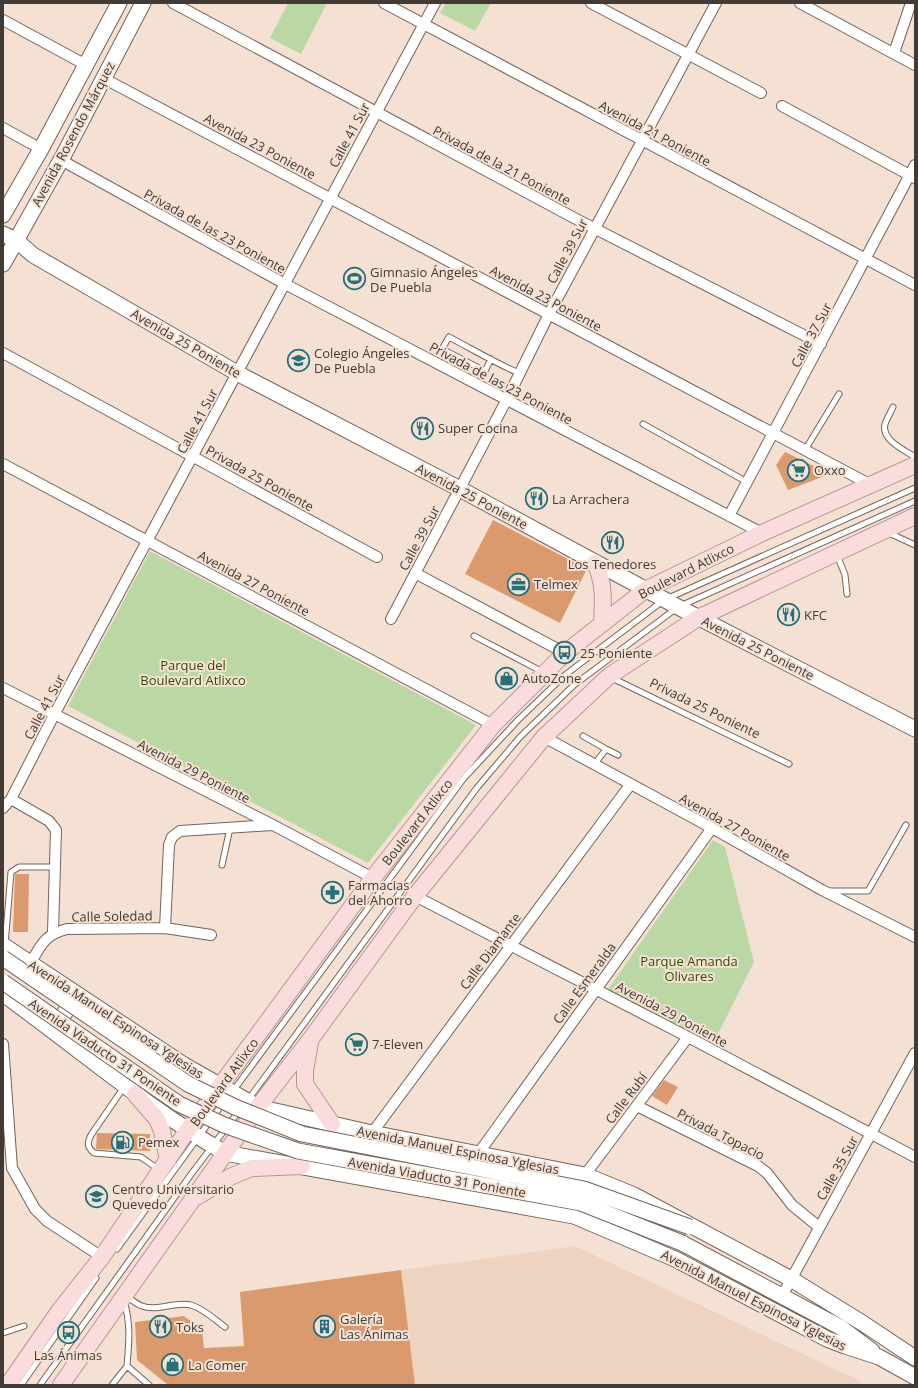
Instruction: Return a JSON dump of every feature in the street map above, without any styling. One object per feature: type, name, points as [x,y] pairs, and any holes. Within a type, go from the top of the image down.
[{"type":"main road","name":"Avenida Rosendo Márquez","points":[[3,214],[41,149],[119,3]]},
{"type":"main road","name":"Avenida Rosendo Márquez","points":[[3,264],[8,242],[61,160],[143,3]]},
{"type":"main road","name":"Avenida 25 Poniente","points":[[8,242],[237,373],[460,489],[698,618],[915,729]]},
{"type":"main road","name":"Boulevard Atlixco","points":[[11,1383],[60,1310],[107,1256],[164,1165],[193,1134],[226,1089],[373,878],[493,726],[545,673],[565,653],[645,590],[762,533],[915,465]]},
{"type":"main road","points":[[62,1385],[193,1199],[219,1149],[253,1104],[310,1040],[416,896],[544,737],[609,676],[698,618],[915,516]]},
{"type":"main road","points":[[595,563],[600,573],[603,594],[602,624]]},
{"type":"main road","name":"Avenida Manuel Espinosa Yglesias","points":[[4,950],[30,964],[184,1066],[253,1104],[372,1133],[585,1175],[634,1195],[690,1227],[791,1280],[864,1324],[915,1358]]},
{"type":"main road","name":"Avenida Viaducto 31 Poniente","points":[[4,950],[188,1084],[235,1108],[302,1134],[584,1189],[690,1227]]},
{"type":"main road","name":"Avenida Viaducto 31 Poniente","points":[[3,982],[179,1104],[224,1125],[298,1151],[580,1203],[682,1243],[840,1327],[879,1356]]},
{"type":"main road","name":"Avenida Manuel Espinosa Yglesias","points":[[3,994],[53,1030],[130,1090],[193,1134],[219,1149],[349,1175],[574,1216],[675,1259],[827,1339],[879,1356],[915,1377]]},
{"type":"main road","points":[[53,1030],[77,995]]},
{"type":"main road","points":[[310,1040],[305,1071],[305,1084],[332,1124]]},
{"type":"main road","points":[[130,1090],[157,1119],[162,1131],[164,1165]]},
{"type":"main road","points":[[349,1175],[372,1133]]},
{"type":"main road","points":[[193,1199],[232,1176],[252,1168],[302,1166]]},
{"type":"street","name":"Privada de la 21 Poniente","points":[[174,3],[594,228],[821,344]]},
{"type":"street","name":"Avenida 21 Poniente","points":[[384,3],[865,260],[915,285]]},
{"type":"street","name":"Calle 41 Sur","points":[[3,808],[11,799],[54,715],[435,3]]},
{"type":"street","points":[[591,3],[761,93]]},
{"type":"street","name":"Calle 39 Sur","points":[[391,619],[506,401],[594,228],[716,3]]},
{"type":"street","points":[[800,3],[915,64]]},
{"type":"street","points":[[894,53],[911,3]]},
{"type":"street","points":[[3,20],[86,65]]},
{"type":"street","name":"Avenida 23 Poniente","points":[[103,78],[871,485]]},
{"type":"street","points":[[782,106],[912,177]]},
{"type":"street","points":[[3,128],[41,149]]},
{"type":"street","name":"Privada de las 23 Poniente","points":[[61,160],[285,284],[506,401],[762,533]]},
{"type":"street","name":"Calle 37 Sur","points":[[729,516],[772,432],[821,344],[865,260],[912,177],[915,165]]},
{"type":"street","name":"Privada 25 Poniente","points":[[3,353],[377,557]]},
{"type":"street","name":"Avenida 27 Poniente","points":[[3,464],[493,726]]},
{"type":"street","points":[[415,573],[565,653]]},
{"type":"street","name":"Avenida 29 Poniente","points":[[3,688],[273,825],[373,878]]},
{"type":"street","name":"Avenida 27 Poniente","points":[[544,737],[630,785],[712,828],[822,890],[915,937]]},
{"type":"street","name":"Calle Diamante","points":[[372,1133],[630,785]]},
{"type":"street","points":[[11,799],[53,825],[56,835],[53,932],[43,942],[30,964]]},
{"type":"street","points":[[165,928],[169,845],[172,836],[180,831],[273,825]]},
{"type":"street","name":"Calle Esmeralda","points":[[478,1154],[712,828]]},
{"type":"street","name":"Avenida 29 Poniente","points":[[416,896],[688,1037],[870,1135],[915,1157]]},
{"type":"street","name":"Calle Soledad","points":[[53,932],[67,929],[165,928],[211,935]]},
{"type":"street","name":"Calle Rubí","points":[[585,1175],[688,1037]]},
{"type":"street","points":[[3,1044],[8,1170],[35,1209],[47,1221],[107,1256]]},
{"type":"street","name":"Calle 35 Sur","points":[[782,1296],[915,1053]]},
{"type":"street","name":"Privada Topacio","points":[[637,1106],[758,1166],[768,1173],[792,1206],[819,1227]]},
{"type":"lane","points":[[492,359],[485,372],[442,349],[449,337],[492,359],[505,367],[519,373]]},
{"type":"lane","points":[[806,450],[839,394]]},
{"type":"lane","points":[[893,406],[885,424],[885,434],[890,440],[915,457]]},
{"type":"lane","points":[[643,424],[747,482]]},
{"type":"lane","points":[[226,1089],[464,778],[518,720],[565,675],[664,600],[915,488]]},
{"type":"lane","points":[[253,1104],[471,795],[520,737],[574,685],[678,607],[915,501]]},
{"type":"lane","points":[[884,531],[915,545]]},
{"type":"lane","points":[[836,553],[845,575],[847,594]]},
{"type":"lane","points":[[474,636],[545,673]]},
{"type":"lane","name":"Privada 25 Poniente","points":[[609,676],[790,764]]},
{"type":"lane","points":[[584,736],[618,755]]},
{"type":"lane","points":[[594,765],[606,749]]},
{"type":"lane","points":[[822,890],[868,891],[906,825]]},
{"type":"lane","points":[[222,865],[230,828]]},
{"type":"lane","points":[[4,950],[11,872],[19,867],[56,867]]},
{"type":"lane","points":[[130,1090],[91,1135],[88,1142],[89,1148],[94,1153],[132,1155],[164,1165]]},
{"type":"lane","points":[[107,1256],[193,1134]]},
{"type":"lane","points":[[40,1385],[219,1149]]},
{"type":"lane","points":[[11,1383],[98,1274]]},
{"type":"lane","points":[[124,1297],[142,1306],[155,1307],[179,1304],[190,1305],[202,1310],[225,1327]]},
{"type":"lane","points":[[112,1385],[127,1366],[130,1332],[129,1318],[124,1297]]},
{"type":"lane","points":[[3,1333],[24,1326]]},
{"type":"lane","points":[[127,1366],[149,1385]]},
{"type":"shaded area","points":[[575,1246],[860,1381],[861,1385],[415,1385],[401,1270]]},
{"type":"green space","points":[[288,3],[327,3],[301,54],[270,38]]},
{"type":"green space","points":[[446,3],[491,3],[475,31],[440,13]]},
{"type":"green space","name":"Parque del Boulevard Atlixco","points":[[150,551],[476,725],[368,863],[68,706]]},
{"type":"green space","name":"Parque Amanda Olivares","points":[[713,840],[725,847],[754,962],[712,1046],[606,992]]},
{"type":"building","name":"Oxxo","points":[[785,452],[830,474],[788,490],[776,465]]},
{"type":"building","points":[[493,520],[587,569],[560,623],[465,574]]},
{"type":"building","points":[[15,874],[29,874],[28,932],[13,932]]},
{"type":"building","points":[[664,1080],[678,1087],[667,1105],[652,1096]]},
{"type":"building","name":"Pemex","points":[[97,1133],[150,1134],[150,1151],[96,1149]]},
{"type":"building","name":"Galería Las Ánimas","points":[[401,1270],[415,1385],[168,1385],[137,1360],[135,1322],[184,1316],[202,1330],[204,1348],[244,1346],[240,1292]]},
{"type":"place","name":"Gimnasio Ángeles De Puebla","points":[[354,279]]},
{"type":"place","name":"Colegio Ángeles De Puebla","points":[[298,360]]},
{"type":"place","name":"Super Cocina","points":[[423,428]]},
{"type":"place","name":"Oxxo","points":[[799,470]]},
{"type":"place","name":"La Arrachera","points":[[536,499]]},
{"type":"place","name":"Los Tenedores","points":[[612,542]]},
{"type":"place","name":"Telmex","points":[[518,584]]},
{"type":"place","name":"KFC","points":[[789,615]]},
{"type":"place","name":"25 Poniente","points":[[565,653]]},
{"type":"place","name":"AutoZone","points":[[507,678]]},
{"type":"place","name":"Farmacias del Ahorro","points":[[332,892]]},
{"type":"place","name":"7-Eleven","points":[[356,1044]]},
{"type":"place","name":"Pemex","points":[[123,1142]]},
{"type":"place","name":"Centro Universitario Quevedo","points":[[97,1196]]},
{"type":"place","name":"Galería Las Ánimas","points":[[325,1326]]},
{"type":"place","name":"Toks","points":[[161,1327]]},
{"type":"place","name":"Las Ánimas","points":[[68,1333]]},
{"type":"place","name":"La Comer","points":[[173,1365]]}]
